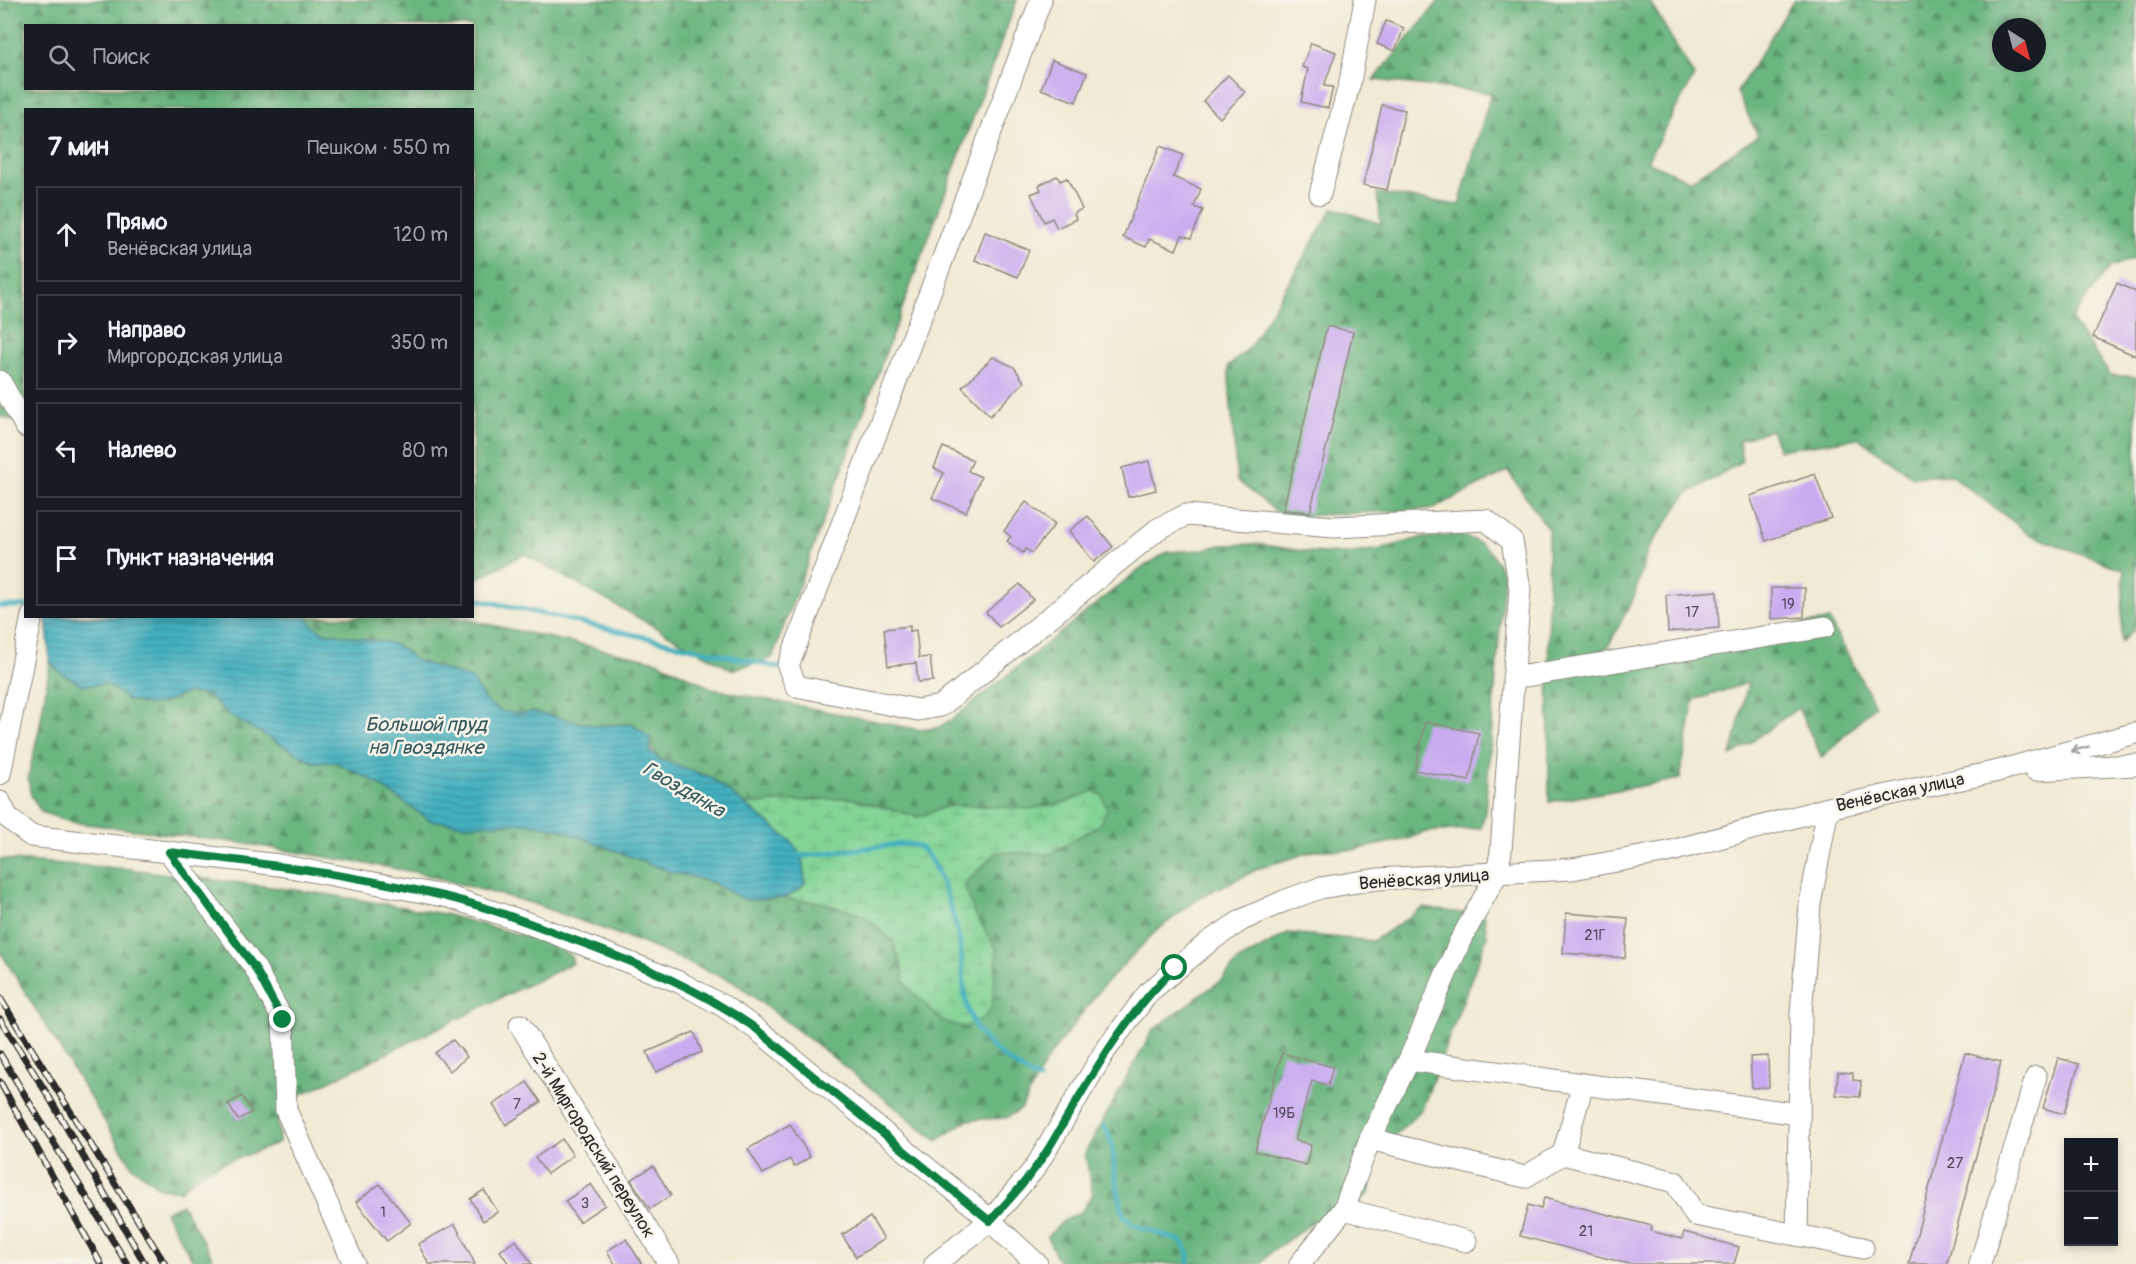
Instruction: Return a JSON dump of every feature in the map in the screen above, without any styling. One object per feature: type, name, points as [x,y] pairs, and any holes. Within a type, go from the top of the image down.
[{"type":"street","points":[[1041,0],[788,666],[796,686],[918,710],[941,706],[1158,529],[1186,515],[1334,527],[1486,520],[1512,541],[1520,589],[1501,851],[1497,874],[1460,941],[1409,1060],[1370,1139],[1344,1209],[1300,1264]]},
{"type":"street","points":[[1320,194],[1350,82],[1365,0]]},
{"type":"street","points":[[0,381],[24,423]]},
{"type":"street","points":[[0,774],[32,618]]},
{"type":"street","points":[[1514,678],[1825,627]]},
{"type":"street","name":"Венёвская улица","points":[[935,1264],[990,1221],[1035,1168],[1128,1018],[1149,992],[1210,941],[1242,920],[1320,888],[1377,879],[1572,869],[1668,852],[1828,808],[1998,771],[2136,733]]},
{"type":"street","name":"Венёвская улица","points":[[1998,771],[2136,765]]},
{"type":"street","points":[[0,802],[8,818],[31,836],[52,841],[279,865],[449,897],[535,925],[679,982],[723,1006],[755,1028],[990,1221],[1037,1264]]},
{"type":"street","points":[[1797,1235],[1801,1013],[1810,904],[1828,808]]},
{"type":"street","points":[[169,852],[255,968],[283,1020],[286,1110],[354,1264]]},
{"type":"street","name":"2-й Миргородский переулок","points":[[520,1025],[669,1264]]},
{"type":"street","points":[[1409,1060],[1799,1114]]},
{"type":"street","points":[[1980,1264],[2036,1077]]},
{"type":"street","points":[[1370,1139],[1525,1177],[1563,1154],[1583,1084]]},
{"type":"street","points":[[1563,1154],[1675,1182],[1695,1215],[1863,1248]]},
{"type":"street","points":[[1344,1209],[1466,1241]]},
{"type":"green space","points":[[0,0],[1017,0],[772,658],[732,670],[524,554],[474,580],[474,108],[24,108],[24,424],[0,416]]},
{"type":"green space","points":[[1440,0],[1649,0],[1694,76],[1647,161],[1690,181],[1758,136],[1737,92],[1794,0],[2136,0],[2136,258],[2110,267],[2071,319],[2110,375],[2136,377],[2136,627],[2121,642],[2124,570],[2031,535],[1951,475],[1913,477],[1858,438],[1779,450],[1771,430],[1739,440],[1742,461],[1686,495],[1648,549],[1634,597],[1602,658],[1829,620],[1875,705],[1822,758],[1798,708],[1731,756],[1748,683],[1694,700],[1680,779],[1549,802],[1548,529],[1508,471],[1432,509],[1283,517],[1237,480],[1228,367],[1250,347],[1333,208],[1381,224],[1377,193],[1459,205],[1491,93],[1374,80]]},
{"type":"green space","points":[[1454,535],[1472,539],[1486,548],[1496,560],[1504,577],[1485,812],[1481,828],[1425,832],[1407,839],[1354,850],[1317,850],[1260,868],[1202,896],[1155,932],[1103,986],[1048,1058],[1021,1109],[1006,1118],[967,1120],[937,1141],[829,1054],[734,982],[642,943],[531,903],[415,872],[242,843],[70,822],[41,812],[31,795],[28,778],[40,725],[50,662],[61,673],[82,685],[107,684],[128,700],[160,704],[187,693],[208,695],[230,716],[313,762],[335,762],[370,779],[430,820],[466,825],[525,823],[559,829],[671,872],[711,882],[745,900],[783,898],[824,903],[865,916],[892,941],[902,966],[904,981],[936,1016],[997,950],[974,912],[964,885],[997,852],[1050,854],[1079,796],[1067,802],[1029,809],[963,805],[945,807],[919,817],[849,798],[745,804],[710,777],[661,760],[632,724],[597,726],[533,712],[519,715],[501,711],[486,702],[472,679],[415,660],[400,647],[389,643],[323,632],[307,618],[459,618],[657,661],[713,689],[921,730],[939,727],[954,718],[1137,571],[1167,552],[1202,550],[1220,545],[1256,544],[1309,552],[1345,554],[1381,549],[1417,539]]},
{"type":"green space","points":[[1094,791],[1102,795],[1107,810],[1099,825],[1050,854],[997,852],[964,884],[974,912],[997,950],[992,1007],[983,1019],[965,1027],[949,1024],[936,1016],[911,990],[904,981],[902,966],[892,941],[865,916],[824,903],[783,898],[799,890],[805,883],[791,841],[745,804],[849,798],[918,817],[945,807],[963,805],[1029,809],[1067,802]]},
{"type":"green space","points":[[0,859],[129,869],[325,894],[444,914],[552,944],[571,956],[573,963],[282,1104],[278,1122],[279,1142],[214,1166],[191,1180],[180,1191],[160,1188],[132,1166],[0,951]]},
{"type":"green space","points":[[1423,908],[1484,916],[1487,937],[1422,1109],[1376,1154],[1369,1194],[1353,1205],[1332,1209],[1269,1254],[1261,1264],[1060,1264],[1047,1237],[1063,1221],[1082,1211],[1093,1194],[1085,1153],[1153,1030],[1223,979],[1237,962],[1288,933],[1373,941]]},
{"type":"green space","points":[[182,1204],[216,1264],[195,1264],[165,1212]]},
{"type":"water","name":"Большой пруд на Гвоздянке","points":[[46,618],[307,618],[323,632],[389,643],[400,647],[415,660],[472,679],[486,702],[501,711],[519,714],[533,712],[597,726],[632,724],[650,737],[650,751],[661,760],[710,777],[791,841],[802,856],[805,883],[799,890],[783,898],[745,900],[711,882],[671,872],[559,829],[525,823],[466,825],[430,820],[370,779],[335,762],[313,762],[230,716],[208,695],[187,693],[160,704],[148,705],[128,700],[107,684],[82,685],[61,673],[50,662]]},
{"type":"building","points":[[1386,21],[1404,28],[1395,51],[1377,44]]},
{"type":"building","points":[[1311,43],[1336,52],[1324,86],[1333,87],[1328,108],[1301,102],[1308,69],[1302,67]]},
{"type":"building","points":[[1052,60],[1087,73],[1076,102],[1041,89]]},
{"type":"building","points":[[1228,75],[1245,92],[1220,118],[1203,101]]},
{"type":"building","points":[[1382,105],[1405,110],[1387,190],[1363,185]]},
{"type":"building","points":[[1160,146],[1183,155],[1173,177],[1201,189],[1194,207],[1203,210],[1191,238],[1182,235],[1176,250],[1149,239],[1146,247],[1123,237]]},
{"type":"building","points":[[1057,176],[1060,181],[1067,178],[1082,209],[1074,213],[1076,219],[1057,228],[1052,218],[1044,222],[1031,194],[1041,190],[1039,185]]},
{"type":"building","points":[[985,232],[1029,250],[1018,277],[975,260]]},
{"type":"building","points":[[2117,283],[2136,292],[2136,356],[2093,337]]},
{"type":"building","points":[[1327,326],[1353,332],[1330,433],[1310,512],[1283,510]]},
{"type":"building","points":[[993,357],[1014,367],[1024,382],[990,416],[962,387]]},
{"type":"building","points":[[943,447],[973,460],[968,471],[981,477],[966,512],[932,498],[944,473],[934,468]]},
{"type":"building","points":[[1149,461],[1156,490],[1128,497],[1122,468]]},
{"type":"building","points":[[1815,474],[1831,518],[1766,541],[1750,496]]},
{"type":"building","points":[[1026,502],[1055,524],[1032,553],[1026,549],[1023,553],[1007,541],[1011,537],[1004,531]]},
{"type":"building","points":[[1088,516],[1113,547],[1094,562],[1069,531]]},
{"type":"building","points":[[1020,584],[1033,600],[999,627],[986,612]]},
{"type":"building","points":[[1771,588],[1805,588],[1804,617],[1771,619]]},
{"type":"building","points":[[1717,591],[1719,628],[1668,632],[1666,595]]},
{"type":"building","points":[[910,626],[910,631],[916,630],[919,658],[930,657],[933,681],[918,682],[916,663],[888,666],[884,629]]},
{"type":"building","points":[[1425,722],[1479,733],[1469,781],[1415,770]]},
{"type":"building","points":[[1566,913],[1628,918],[1625,958],[1563,953]]},
{"type":"building","points":[[694,1032],[702,1052],[656,1072],[647,1052]]},
{"type":"building","points":[[453,1040],[467,1057],[450,1071],[435,1053]]},
{"type":"building","points":[[1282,1053],[1333,1067],[1328,1085],[1312,1081],[1295,1140],[1311,1145],[1306,1165],[1255,1151]]},
{"type":"building","points":[[1965,1053],[2001,1062],[1947,1264],[1909,1264]]},
{"type":"building","points":[[1768,1056],[1769,1087],[1752,1088],[1750,1057]]},
{"type":"building","points":[[2058,1058],[2079,1064],[2064,1114],[2043,1108]]},
{"type":"building","points":[[1838,1072],[1853,1073],[1853,1080],[1861,1081],[1860,1097],[1836,1095]]},
{"type":"building","points":[[527,1082],[541,1102],[506,1125],[493,1105]]},
{"type":"building","points":[[242,1096],[252,1112],[238,1120],[228,1104]]},
{"type":"building","points":[[790,1124],[810,1157],[794,1167],[790,1159],[763,1174],[748,1149]]},
{"type":"building","points":[[562,1139],[573,1155],[547,1174],[535,1158]]},
{"type":"building","points":[[653,1166],[671,1195],[650,1209],[631,1180]]},
{"type":"building","points":[[380,1184],[411,1223],[387,1241],[356,1202]]},
{"type":"building","points":[[591,1184],[605,1205],[579,1222],[565,1201]]},
{"type":"building","points":[[484,1190],[498,1212],[483,1221],[470,1199]]},
{"type":"building","points":[[1544,1198],[1652,1226],[1651,1231],[1682,1239],[1684,1232],[1739,1247],[1734,1264],[1629,1264],[1520,1236],[1528,1205],[1541,1209]]},
{"type":"building","points":[[870,1217],[884,1239],[856,1257],[842,1235]]},
{"type":"building","points":[[455,1224],[475,1264],[429,1264],[418,1244]]},
{"type":"building","points":[[626,1239],[642,1264],[615,1264],[607,1251]]},
{"type":"building","points":[[516,1240],[532,1264],[509,1264],[500,1251]]},
{"type":"waterway","points":[[474,598],[781,668]]},
{"type":"waterway","name":"Гвоздянка","points":[[0,606],[24,606]]},
{"type":"waterway","name":"Гвоздянка","points":[[795,854],[802,856],[901,844],[916,845],[921,848],[936,869],[952,913],[961,952],[963,981],[971,1019],[996,1051],[1012,1064],[1039,1080]]},
{"type":"waterway","name":"Гвоздянка","points":[[1103,1125],[1111,1143],[1124,1216],[1136,1226],[1181,1241],[1189,1253],[1189,1264]]},
{"type":"railway","points":[[0,998],[165,1264]]},
{"type":"railway","points":[[0,1019],[49,1097],[145,1264]]},
{"type":"railway","points":[[0,1054],[127,1264]]},
{"type":"railway","points":[[0,1082],[101,1264]]},
{"type":"route","points":[[283,1020],[255,968],[169,852],[279,865],[449,897],[604,951],[679,982],[723,1006],[755,1028],[990,1221],[1035,1168],[1128,1018],[1149,992],[1175,968]]}]
